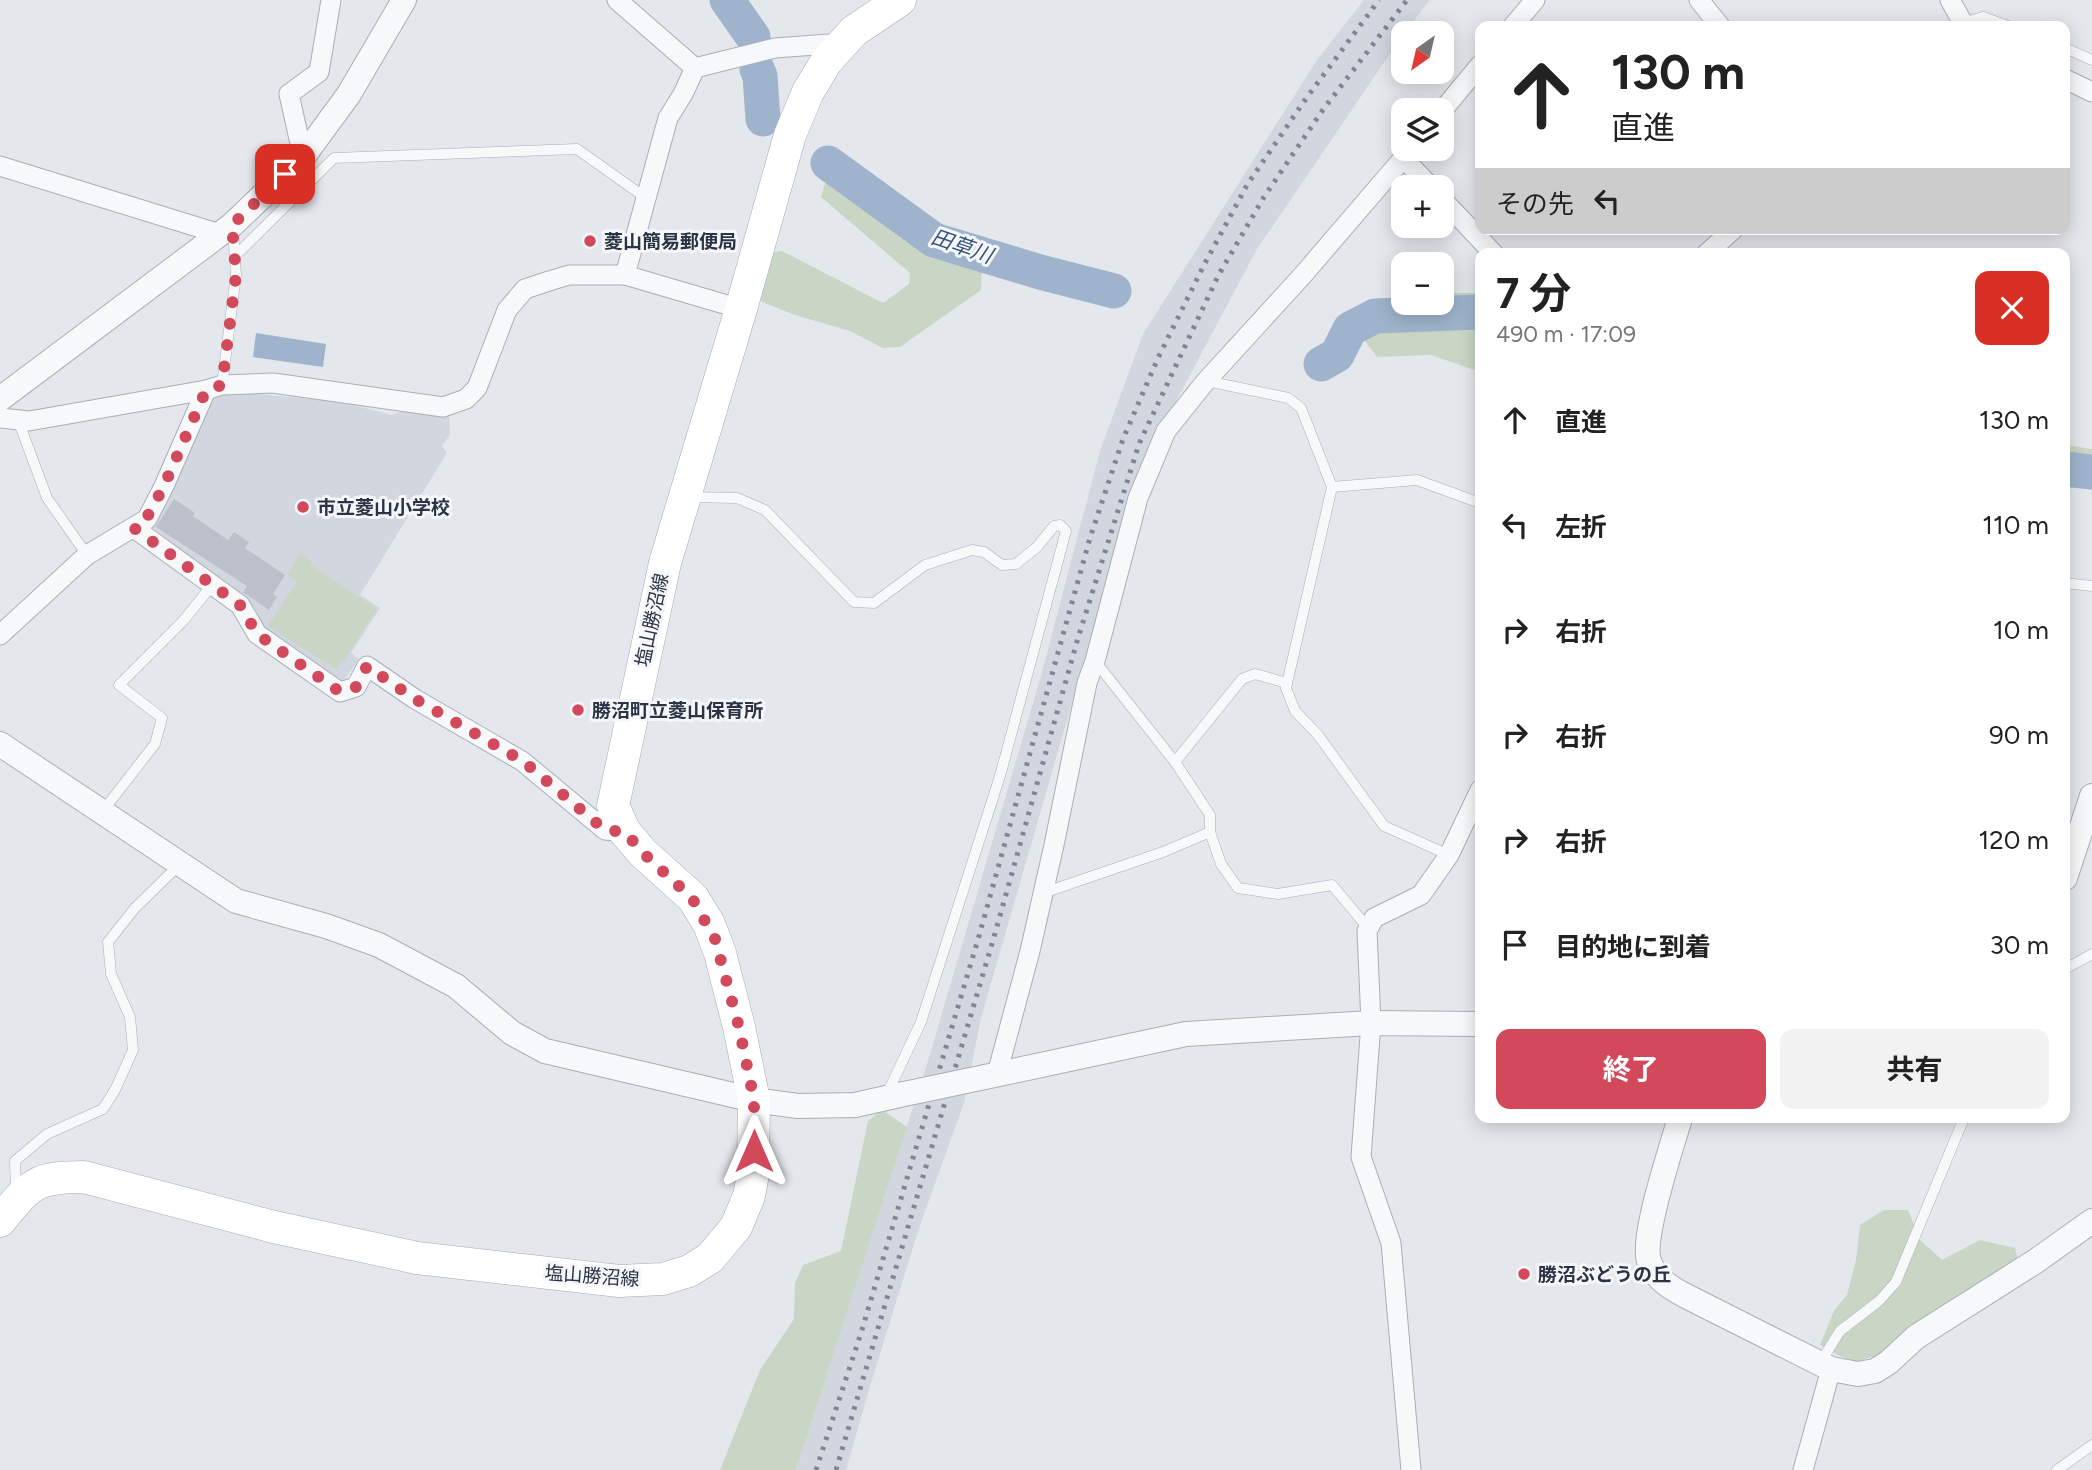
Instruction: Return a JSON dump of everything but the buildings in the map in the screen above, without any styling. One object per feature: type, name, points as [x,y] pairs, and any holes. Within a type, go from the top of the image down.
[{"type":"main road","name":"塩山勝沼線","points":[[9,1210],[33,1185],[55,1177],[84,1177],[274,1227],[416,1258],[619,1281],[663,1279],[689,1271],[710,1258],[736,1227],[749,1196],[753,1174],[754,1100],[720,953],[709,924],[692,898],[643,853],[625,832],[613,806],[665,563],[790,135],[808,92],[826,62],[854,31],[900,0]]},
{"type":"street","points":[[303,157],[289,94],[319,72],[331,0]]},
{"type":"street","points":[[0,399],[226,229],[303,157],[349,94],[404,0]]},
{"type":"street","points":[[617,0],[695,68]]},
{"type":"street","points":[[1517,21],[1535,0]]},
{"type":"street","points":[[1699,0],[1716,21]]},
{"type":"street","points":[[1950,0],[1962,21]]},
{"type":"street","points":[[695,68],[775,48],[842,43]]},
{"type":"street","points":[[625,275],[668,118],[695,68]]},
{"type":"street","points":[[1453,98],[1475,71]]},
{"type":"street","points":[[2070,81],[2092,92]]},
{"type":"street","points":[[991,1075],[1043,893],[1087,682],[1095,661],[1138,498],[1166,431],[1206,381],[1302,276],[1400,161]]},
{"type":"street","points":[[0,166],[226,229]]},
{"type":"street","points":[[1454,212],[1475,234]]},
{"type":"street","points":[[1476,235],[1488,248]]},
{"type":"street","points":[[1713,248],[1727,235]]},
{"type":"street","points":[[9,419],[29,421],[214,387],[273,383],[443,407],[466,399],[477,388],[506,310],[525,289],[569,275],[625,275],[741,309]]},
{"type":"street","points":[[0,635],[87,555],[146,519],[214,387]]},
{"type":"street","points":[[134,528],[240,605],[257,634],[340,692],[356,687],[367,666],[415,699],[523,761],[605,830],[625,832]]},
{"type":"street","points":[[0,744],[236,901],[326,926],[390,951],[456,986],[512,1033],[545,1051],[754,1100],[798,1106],[855,1105],[1186,1034],[1371,1023],[1475,1024]]},
{"type":"street","points":[[2070,863],[2092,796]]},
{"type":"street","points":[[1411,1470],[1391,1243],[1361,1157],[1371,1023],[1368,928],[1374,918],[1422,895],[1449,855],[1475,800]]},
{"type":"street","points":[[1679,1123],[1652,1219],[1648,1259],[1655,1272],[1669,1287],[1825,1367],[1858,1374],[1875,1371],[1916,1337],[2036,1261],[2092,1221]]},
{"type":"street","points":[[1803,1470],[1825,1367]]},
{"type":"lane","points":[[1974,21],[1983,17],[1994,21]]},
{"type":"lane","points":[[2070,50],[2092,60]]},
{"type":"lane","points":[[235,256],[334,158],[577,149],[646,198]]},
{"type":"lane","points":[[214,387],[235,289],[235,256],[226,229]]},
{"type":"lane","points":[[1206,381],[1288,398],[1301,408],[1332,487],[1286,688],[1296,711],[1318,735],[1384,826],[1449,855]]},
{"type":"lane","points":[[9,419],[47,498],[87,555]]},
{"type":"lane","points":[[1332,487],[1417,480],[1475,500]]},
{"type":"lane","points":[[685,497],[737,498],[765,510],[854,602],[874,603],[925,565],[972,550],[984,552],[1002,565],[1016,564],[1037,547],[1054,526],[1060,525],[1066,531],[1000,776],[921,1022],[894,1097]]},
{"type":"lane","points":[[102,813],[155,744],[162,718],[119,685],[183,621],[213,584]]},
{"type":"lane","points":[[2070,584],[2092,586]]},
{"type":"lane","points":[[1095,661],[1175,762],[1210,815],[1210,832],[1221,863],[1238,888],[1278,894],[1332,885],[1368,928]]},
{"type":"lane","points":[[1175,762],[1242,679],[1255,674],[1287,683]]},
{"type":"lane","points":[[1043,893],[1163,852],[1210,832]]},
{"type":"lane","points":[[9,1210],[15,1161],[47,1134],[103,1109],[115,1090],[133,1049],[130,1017],[111,974],[108,942],[135,908],[179,865]]},
{"type":"lane","points":[[2070,966],[2092,954]]},
{"type":"lane","points":[[1825,1367],[1840,1331],[1879,1301],[1896,1282],[1962,1123]]},
{"type":"lane","points":[[2057,1470],[2092,1445]]},
{"type":"shaded area","points":[[1364,0],[1430,0],[1413,21],[1391,21],[1391,52],[1257,249],[1149,452],[1110,571],[981,1018],[964,1103],[920,1225],[846,1470],[796,1470],[928,1061],[1041,676],[1100,451],[1143,334],[1317,60]]},
{"type":"shaded area","points":[[243,388],[247,393],[343,402],[391,415],[407,410],[449,415],[450,435],[442,446],[447,453],[360,595],[380,608],[351,653],[359,659],[344,680],[337,683],[262,633],[256,610],[154,529],[152,521],[212,399]]},
{"type":"green space","points":[[864,168],[898,196],[956,253],[982,265],[981,290],[900,347],[883,348],[850,331],[762,302],[756,290],[764,254],[782,251],[883,303],[909,284],[910,273],[821,197],[827,177]]},
{"type":"green space","points":[[1454,293],[1475,293],[1475,370],[1431,355],[1377,357],[1365,341],[1362,331],[1382,303],[1391,301],[1391,315],[1454,315]]},
{"type":"green space","points":[[2070,446],[2092,449],[2092,482],[2070,489]]},
{"type":"green space","points":[[300,554],[312,562],[311,565],[377,609],[344,660],[323,646],[342,660],[336,669],[268,626],[297,582],[287,574]]},
{"type":"green space","points":[[882,1110],[907,1127],[796,1470],[720,1470],[760,1370],[794,1319],[795,1283],[803,1265],[841,1251],[868,1121]]},
{"type":"green space","points":[[1884,1210],[1908,1210],[1920,1240],[1942,1260],[1980,1240],[2015,1248],[2018,1260],[1884,1353],[1856,1362],[1820,1345],[1834,1311],[1847,1295],[1856,1260],[1860,1225]]},
{"type":"water","points":[[256,333],[326,344],[323,367],[253,357]]},
{"type":"waterway","name":"田草川","points":[[727,0],[753,37]]},
{"type":"waterway","name":"田草川","points":[[757,69],[760,76],[763,119]]},
{"type":"waterway","name":"田草川","points":[[828,163],[934,240],[1114,291]]},
{"type":"waterway","name":"田草川","points":[[1321,364],[1337,355],[1350,329],[1375,316],[1475,312]]},
{"type":"waterway","name":"田草川","points":[[2070,470],[2092,472]]},
{"type":"railway","points":[[816,1470],[861,1333],[979,936],[1090,538],[1123,439],[1158,358],[1247,185],[1305,100],[1379,0]]},
{"type":"railway","points":[[836,1470],[994,937],[1078,638],[1139,444],[1218,276],[1264,197],[1322,111],[1407,0]]},
{"type":"place","name":"菱山簡易郵便局","points":[[590,241]]},
{"type":"place","name":"市立菱山小学校","points":[[303,507]]},
{"type":"place","name":"勝沼町立菱山保育所","points":[[578,710]]},
{"type":"place","name":"勝沼ぶどうの丘","points":[[1524,1274]]},
{"type":"route","points":[[285,174],[232,225],[236,275],[222,385],[206,390],[164,486],[146,519],[134,528],[240,605],[257,634],[340,692],[356,687],[367,666],[415,699],[523,761],[605,830],[625,832],[643,853],[692,898],[709,924],[720,953],[739,1027],[754,1100],[754,1151]]}]
